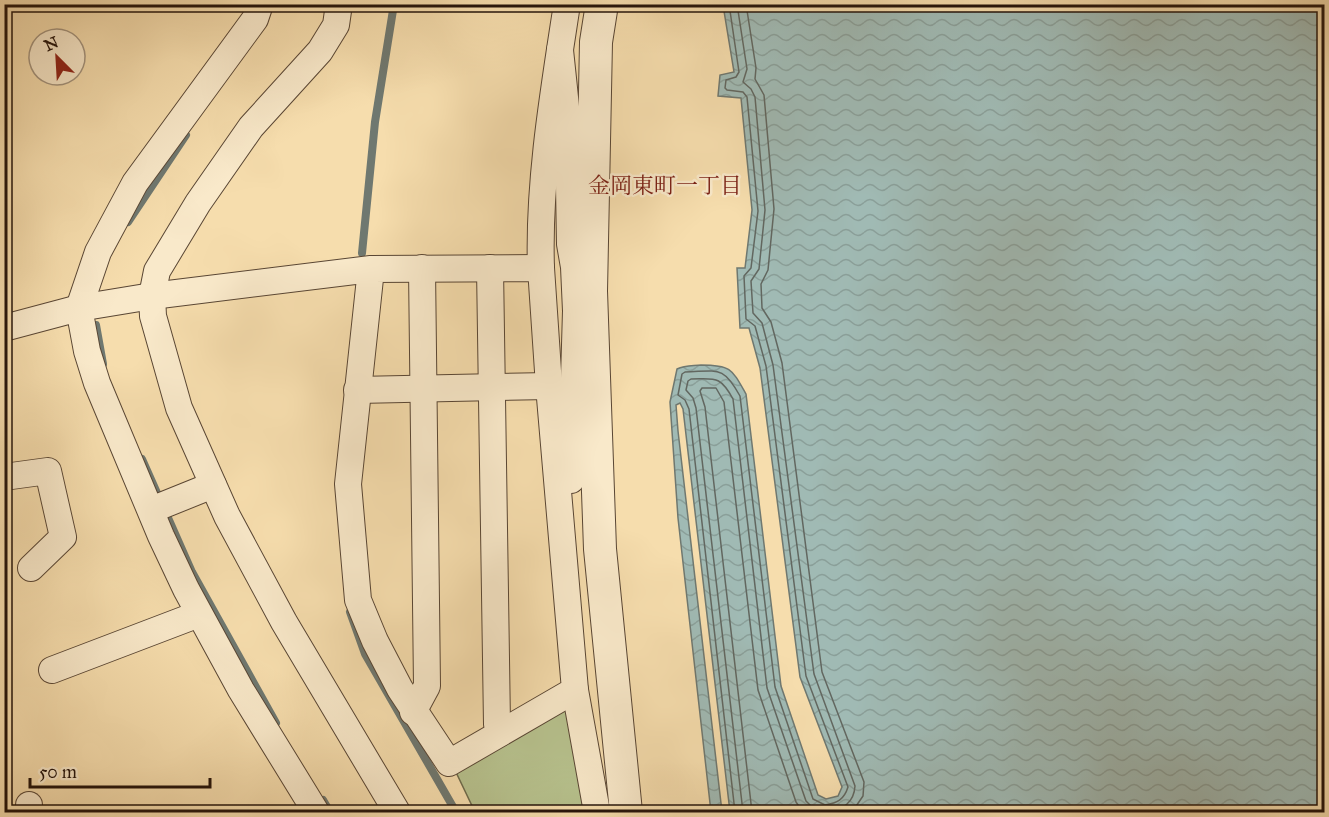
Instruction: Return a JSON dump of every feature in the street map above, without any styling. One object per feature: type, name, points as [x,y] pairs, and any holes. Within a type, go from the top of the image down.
[{"type":"street","points":[[260,4],[255,19],[135,183],[98,252],[79,308],[87,351],[98,383],[159,507],[199,614],[246,699],[316,813]]},
{"type":"street","points":[[339,4],[336,25],[320,51],[251,127],[198,203],[158,271],[152,296],[153,316],[179,408],[227,516],[284,622],[397,813]]},
{"type":"street","points":[[567,4],[550,120],[540,240],[541,268],[563,566],[575,690],[597,813]]},
{"type":"street","points":[[563,566],[571,538],[596,42],[602,4]]},
{"type":"street","points":[[560,50],[568,126],[570,244],[574,267],[583,290],[600,549],[626,813]]},
{"type":"street","points":[[414,712],[427,686],[422,268]]},
{"type":"street","points":[[490,268],[496,712],[500,733]]},
{"type":"street","points":[[4,328],[79,308],[152,296],[371,269],[541,268]]},
{"type":"street","points":[[371,269],[348,483],[358,600],[375,641],[414,712],[449,763],[575,690]]},
{"type":"street","points":[[357,390],[549,386]]},
{"type":"street","points":[[4,477],[48,471],[63,537],[31,568]]},
{"type":"street","points":[[159,507],[213,485]]},
{"type":"street","points":[[52,670],[199,614]]},
{"type":"green space","points":[[566,703],[584,812],[475,812],[454,768]]},
{"type":"water","points":[[723,5],[1324,5],[1324,812],[730,812],[683,409],[680,403],[676,405],[678,431],[722,812],[711,812],[678,518],[670,402],[677,369],[686,366],[711,365],[730,370],[746,394],[781,686],[818,795],[826,799],[838,796],[842,787],[800,677],[760,368],[749,328],[740,328],[737,268],[745,268],[752,210],[741,98],[718,96],[720,75],[734,72]]},
{"type":"waterway","points":[[362,253],[375,122],[394,4]]},
{"type":"waterway","points":[[128,222],[186,135]]},
{"type":"waterway","points":[[96,325],[103,364]]},
{"type":"waterway","points":[[142,459],[192,572],[276,723]]},
{"type":"waterway","points":[[350,612],[365,654],[456,812]]},
{"type":"waterway","points":[[323,800],[330,812]]},
{"type":"district","name":"金岡東町一丁目","points":[[665,185]]}]
